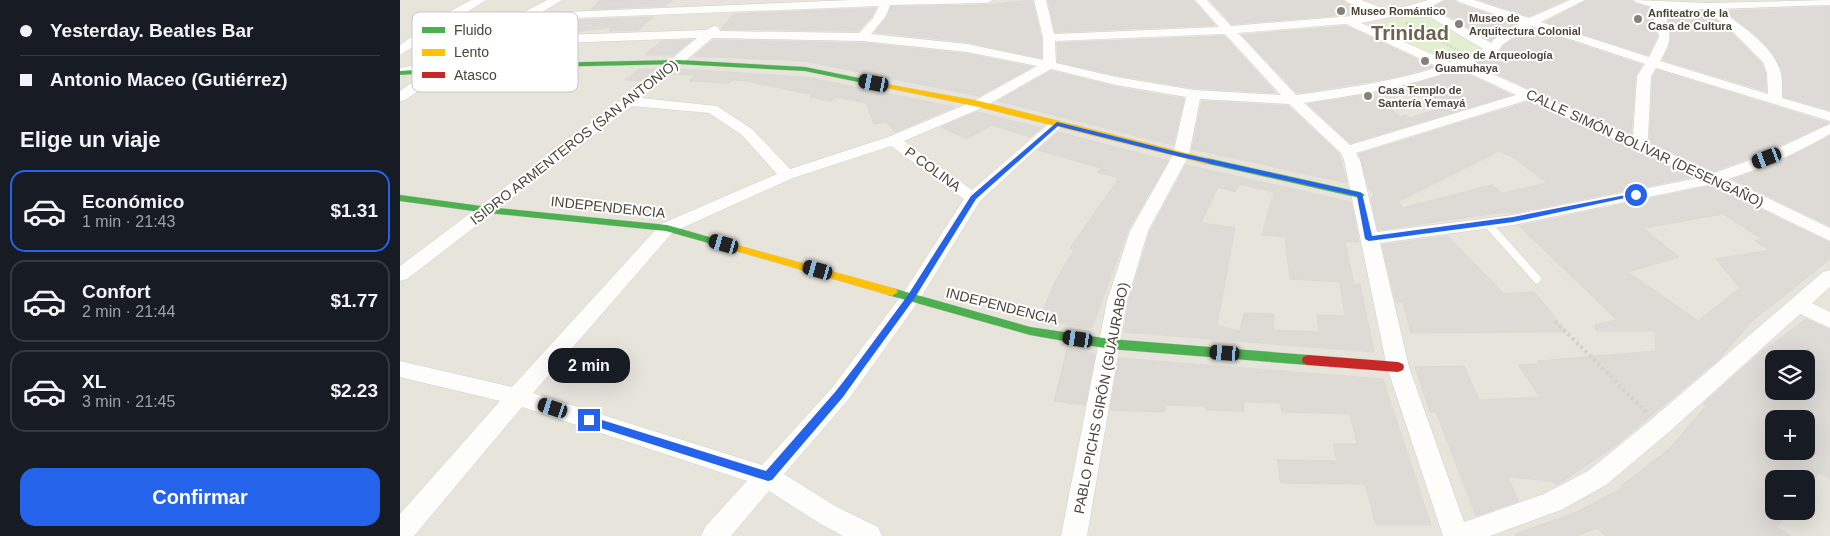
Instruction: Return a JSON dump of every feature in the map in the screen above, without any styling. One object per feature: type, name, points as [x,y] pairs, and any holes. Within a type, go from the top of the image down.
[{"type":"street","points":[[457,12],[480,0]]},
{"type":"street","points":[[533,12],[556,0]]},
{"type":"street","points":[[578,14],[650,12],[735,4],[987,0]]},
{"type":"street","points":[[1040,0],[1049,38],[1049,65]]},
{"type":"street","points":[[1202,0],[1293,100],[1347,151],[1352,160],[1398,367],[1457,536],[1552,502],[1590,482],[1661,425],[1830,276]]},
{"type":"street","points":[[1351,0],[1390,15]]},
{"type":"street","points":[[1049,38],[1229,31],[1348,21],[1390,15],[1422,7],[1438,0]]},
{"type":"street","points":[[1463,0],[1528,23],[1830,117]]},
{"type":"street","points":[[578,38],[711,34],[862,37],[967,48],[1049,65],[1116,82],[1194,94],[1293,100],[1369,89],[1411,80],[1458,61],[1493,50],[1498,42],[1528,23],[1579,0]]},
{"type":"street","points":[[1640,0],[1708,6],[1830,2]]},
{"type":"street","points":[[862,37],[885,7],[885,1]]},
{"type":"street","points":[[1637,143],[1640,138],[1644,76],[1662,47],[1665,37],[1654,2]]},
{"type":"street","name":"ISIDRO ARMENTEROS (SAN ANTONIO)","points":[[400,275],[488,210],[678,62],[711,34],[735,4]]},
{"type":"street","points":[[1708,6],[1753,44],[1770,63],[1774,71],[1775,101]]},
{"type":"street","points":[[1422,7],[1493,50]]},
{"type":"street","name":"CALLE SIMÓN BOLÍVAR (DESENGAÑO)","points":[[1348,21],[1458,61],[1714,178],[1830,235]]},
{"type":"street","points":[[400,51],[412,43]]},
{"type":"street","points":[[578,64],[678,62],[805,69],[979,104],[1181,155],[1360,195]]},
{"type":"street","points":[[400,533],[517,397],[667,228],[787,175],[893,140],[979,104],[1049,65]]},
{"type":"street","points":[[400,97],[412,89]]},
{"type":"street","name":"PABLO PICHS GIRÓN (GUAURABO)","points":[[1074,536],[1117,301],[1139,231],[1181,155],[1194,94]]},
{"type":"street","points":[[1347,151],[1531,95]]},
{"type":"street","points":[[629,101],[712,109],[747,132],[787,175]]},
{"type":"street","points":[[714,536],[840,394],[911,297],[974,198],[1057,124]]},
{"type":"street","points":[[1369,239],[1487,223],[1714,178],[1802,144],[1830,128]]},
{"type":"street","name":"P COLINA","points":[[893,140],[950,183],[974,198]]},
{"type":"street","name":"INDEPENDENCIA","points":[[400,198],[488,210],[667,228],[1030,331],[1110,344],[1398,367]]},
{"type":"street","points":[[1797,304],[1830,321]]},
{"type":"street","points":[[400,369],[517,397],[768,476],[828,515],[869,536]]},
{"type":"lane","points":[[1487,223],[1537,279]]},
{"type":"path","points":[[1402,21],[1430,36],[1436,37],[1458,61]]},
{"type":"path","points":[[1406,23],[1414,22]]},
{"type":"path","points":[[1555,321],[1661,425]]},
{"type":"shaded area","points":[[400,0],[1830,0],[1830,536],[400,536]]},
{"type":"green space","points":[[1426,14],[1486,49],[1453,63],[1448,62],[1367,25]]},
{"type":"building","points":[[672,0],[665,6],[591,9],[599,1]]},
{"type":"building","points":[[1032,0],[1041,38],[1041,58],[967,42],[875,32],[887,17],[891,7],[987,5]]},
{"type":"building","points":[[1048,0],[1193,0],[1215,25],[1055,32]]},
{"type":"building","points":[[1210,0],[1343,0],[1346,4],[1363,11],[1343,15],[1232,24]]},
{"type":"building","points":[[1446,0],[1455,0],[1458,4],[1516,23],[1491,41],[1434,7]]},
{"type":"building","points":[[1480,0],[1565,0],[1529,16]]},
{"type":"building","points":[[1587,0],[1632,0],[1635,4],[1650,8],[1657,37],[1648,55],[1546,22]]},
{"type":"building","points":[[1830,7],[1830,110],[1784,97],[1782,70],[1771,51],[1755,34],[1724,11]]},
{"type":"building","points":[[876,8],[871,17],[858,31],[721,29],[733,14]]},
{"type":"building","points":[[1666,11],[1704,11],[1729,30],[1761,63],[1765,73],[1766,91],[1663,60],[1669,47],[1671,36]]},
{"type":"building","points":[[653,17],[638,30],[609,31],[613,27],[578,31],[579,20]]},
{"type":"building","points":[[1346,26],[1433,67],[1385,79],[1297,93],[1242,35]]},
{"type":"building","points":[[1531,28],[1642,65],[1635,76],[1631,134],[1475,64],[1498,55],[1504,45]]},
{"type":"building","points":[[1224,36],[1276,93],[1194,88],[1116,75],[1058,62],[1057,43]]},
{"type":"building","points":[[692,40],[673,55],[645,55],[661,41]]},
{"type":"building","points":[[713,40],[862,43],[967,54],[1032,67],[979,96],[805,61],[694,56]]},
{"type":"building","points":[[639,69],[656,69],[642,81],[625,80]]},
{"type":"building","points":[[678,69],[805,77],[954,107],[895,132],[886,122],[874,124],[866,103],[836,97],[831,101],[810,97],[813,95],[747,81],[733,80],[730,83],[689,81],[696,75],[672,74]]},
{"type":"building","points":[[1458,70],[1511,95],[1350,143],[1308,104],[1373,94],[1400,117],[1406,115],[1410,118],[1448,106],[1412,85]]},
{"type":"building","points":[[1657,70],[1829,123],[1758,155],[1714,171],[1648,141],[1650,138],[1653,77]]},
{"type":"building","points":[[1051,71],[1116,87],[1184,99],[1173,145],[998,101]]},
{"type":"building","points":[[1202,101],[1288,106],[1339,154],[1347,183],[1192,149]]},
{"type":"building","points":[[1528,102],[1692,177],[1513,213],[1505,212],[1378,230],[1371,199],[1374,195],[1369,188],[1359,154]],"holes":[[[1499,151],[1511,156],[1547,183],[1502,193],[1492,185],[1402,208],[1399,201]]]},
{"type":"building","points":[[977,112],[1041,128],[1030,137],[992,125],[967,139],[941,127]]},
{"type":"building","points":[[1058,132],[1168,161],[1128,230],[1092,328],[1039,320],[1056,280],[1074,249],[1070,248],[1119,178],[1097,172],[1101,168],[1038,150]]},
{"type":"building","points":[[1830,136],[1830,226],[1733,179],[1781,161]]},
{"type":"building","points":[[1186,165],[1351,202],[1359,242],[1345,241],[1354,284],[1360,284],[1374,352],[1124,332],[1129,301],[1150,232]],"holes":[[[1240,184],[1274,192],[1262,235],[1285,237],[1290,279],[1340,282],[1345,316],[1317,315],[1319,332],[1274,330],[1273,314],[1244,313],[1240,331],[1217,326],[1235,228],[1201,223],[1218,187],[1235,192]]]},
{"type":"building","points":[[1712,186],[1830,243],[1830,259],[1751,322],[1721,357],[1616,445],[1557,485],[1551,481],[1508,477],[1518,501],[1476,516],[1436,412],[1430,412],[1415,367],[1464,366],[1479,400],[1540,397],[1518,365],[1540,364],[1537,361],[1656,351],[1655,331],[1596,331],[1595,325],[1617,320],[1519,226]],"holes":[[[1723,214],[1762,239],[1755,241],[1770,250],[1716,259],[1740,288],[1698,321],[1628,272],[1679,257],[1643,228]]]},
{"type":"building","points":[[1448,236],[1504,294],[1534,292],[1551,312],[1564,332],[1411,333],[1403,302],[1396,303],[1382,245]]},
{"type":"building","points":[[1806,319],[1830,330],[1830,479],[1819,473],[1815,478],[1815,470],[1765,470],[1765,520],[1782,520],[1777,527],[1791,536],[1605,536],[1597,528],[1576,536],[1516,536],[1515,534],[1577,512],[1625,486],[1621,486],[1669,449],[1706,406],[1703,404],[1759,354]]},
{"type":"building","points":[[1067,349],[1095,354],[1085,405],[1054,401]]},
{"type":"building","points":[[1119,358],[1383,379],[1431,525],[1376,525],[1365,484],[1281,483],[1277,460],[1337,461],[1333,444],[1357,444],[1350,414],[1282,412],[1280,403],[1243,402],[1244,411],[1205,410],[1205,406],[1165,405],[1165,412],[1110,410]]},
{"type":"traffic: fast","points":[[578,64],[678,62],[805,69],[883,85]]},
{"type":"traffic: fast","points":[[400,73],[412,72]]},
{"type":"traffic: fast","points":[[1207,161],[1360,195]]},
{"type":"traffic: fast","points":[[400,198],[488,210],[667,228],[726,245]]},
{"type":"traffic: fast","points":[[892,292],[1030,331],[1110,344],[1308,360]]},
{"type":"traffic: slow","points":[[883,85],[979,104],[1207,161]]},
{"type":"traffic: slow","points":[[726,245],[892,292]]},
{"type":"traffic: jam","points":[[1308,360],[1398,367]]},
{"type":"place","name":"Museo Romántico","points":[[1341,11]]},
{"type":"place","name":"Anfiteatro de la Casa de Cultura","points":[[1638,19]]},
{"type":"place","name":"Museo de Arquitectura Colonial","points":[[1459,24]]},
{"type":"place","name":"Museo de Arqueología Guamuhaya","points":[[1425,61]]},
{"type":"place","name":"Casa Templo de Santería Yemayá","points":[[1368,96]]},
{"type":"district","name":"Trinidad","points":[[1410,33]]},
{"type":"route","points":[[589,420],[768,476],[840,394],[911,297],[974,198],[1057,124],[1181,155],[1360,195],[1369,239],[1513,220],[1636,195]]}]
